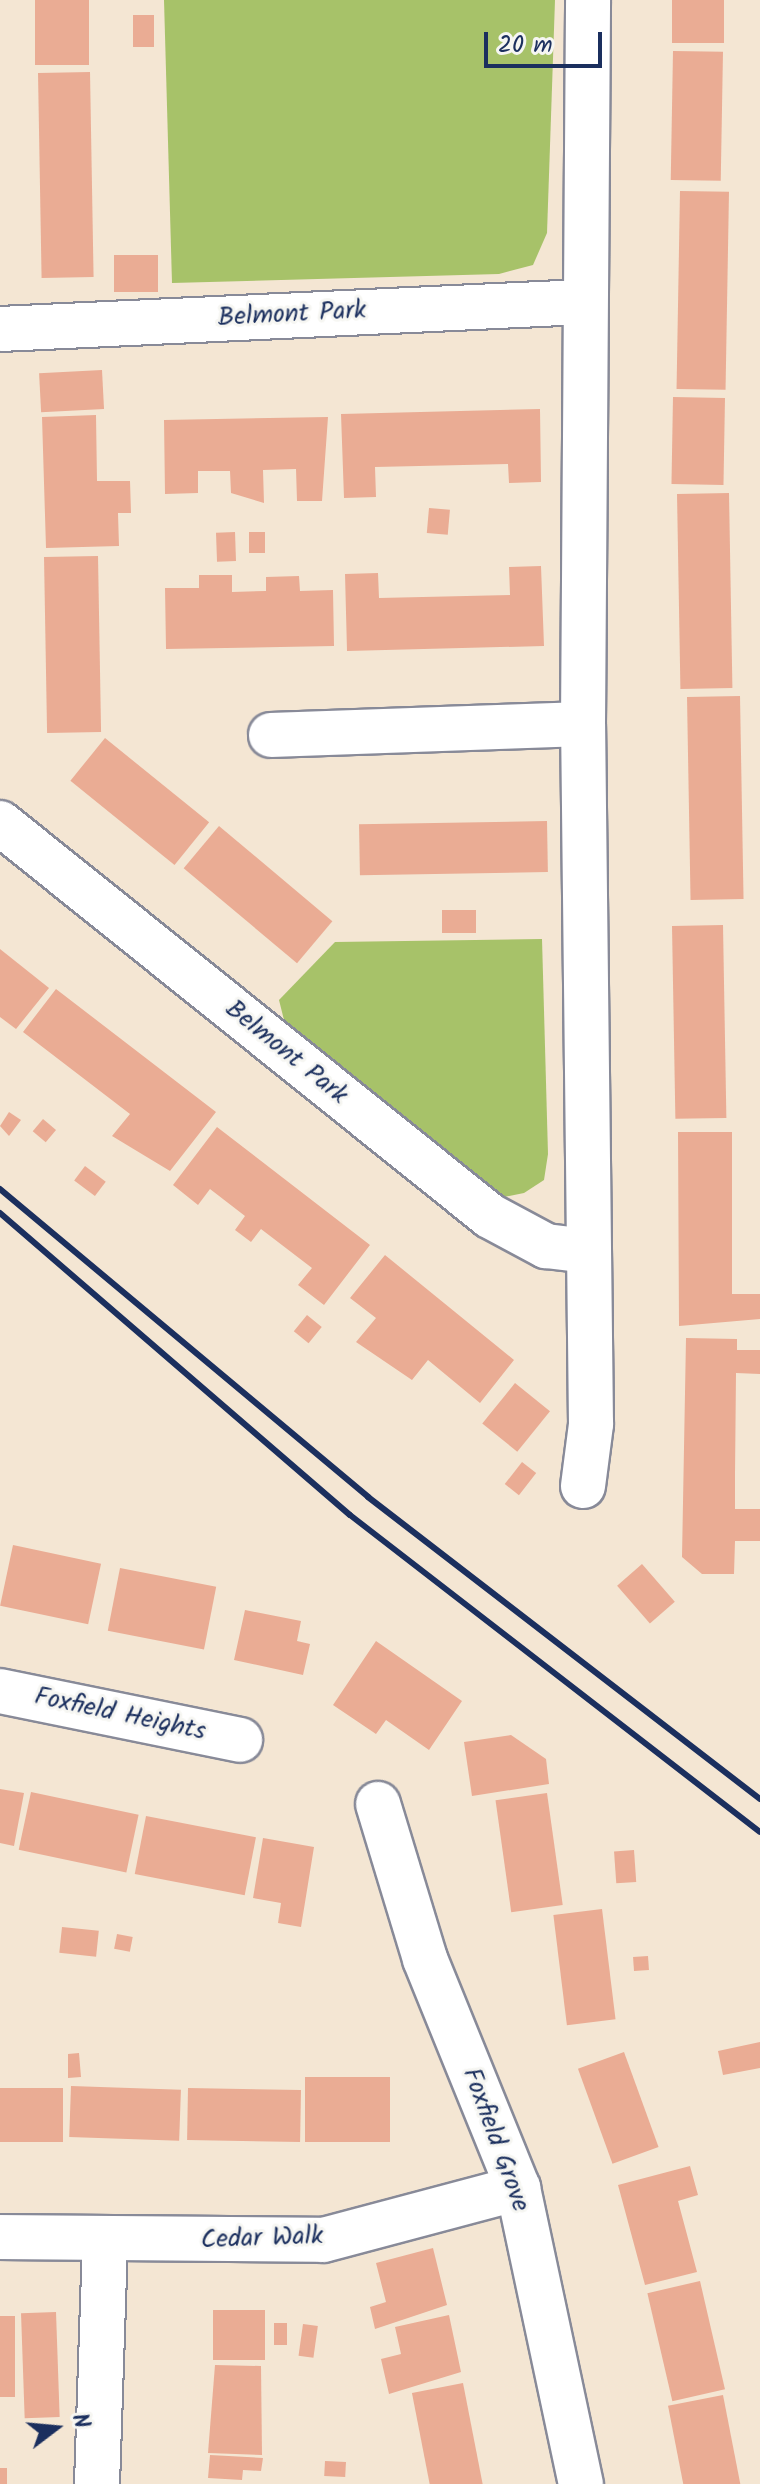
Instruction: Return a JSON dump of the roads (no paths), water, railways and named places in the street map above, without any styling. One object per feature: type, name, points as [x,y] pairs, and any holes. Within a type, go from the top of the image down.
[{"type":"street","points":[[583,1486],[591,1424],[583,724],[588,0]]},
{"type":"street","name":"Belmont Park","points":[[0,329],[584,302]]},
{"type":"street","points":[[271,735],[583,724]]},
{"type":"street","name":"Belmont Park","points":[[0,823],[490,1216],[546,1246],[588,1251]]},
{"type":"street","name":"Foxfield Heights","points":[[0,1691],[240,1740]]},
{"type":"street","name":"Foxfield Grove","points":[[378,1804],[425,1959],[518,2188],[581,2484]]},
{"type":"street","name":"Cedar Walk","points":[[0,2237],[105,2242],[323,2240],[518,2188]]},
{"type":"street","points":[[97,2484],[105,2242]]},
{"type":"railway","points":[[0,1189],[368,1497],[760,1799]]},
{"type":"railway","points":[[0,1213],[350,1515],[760,1832]]}]
